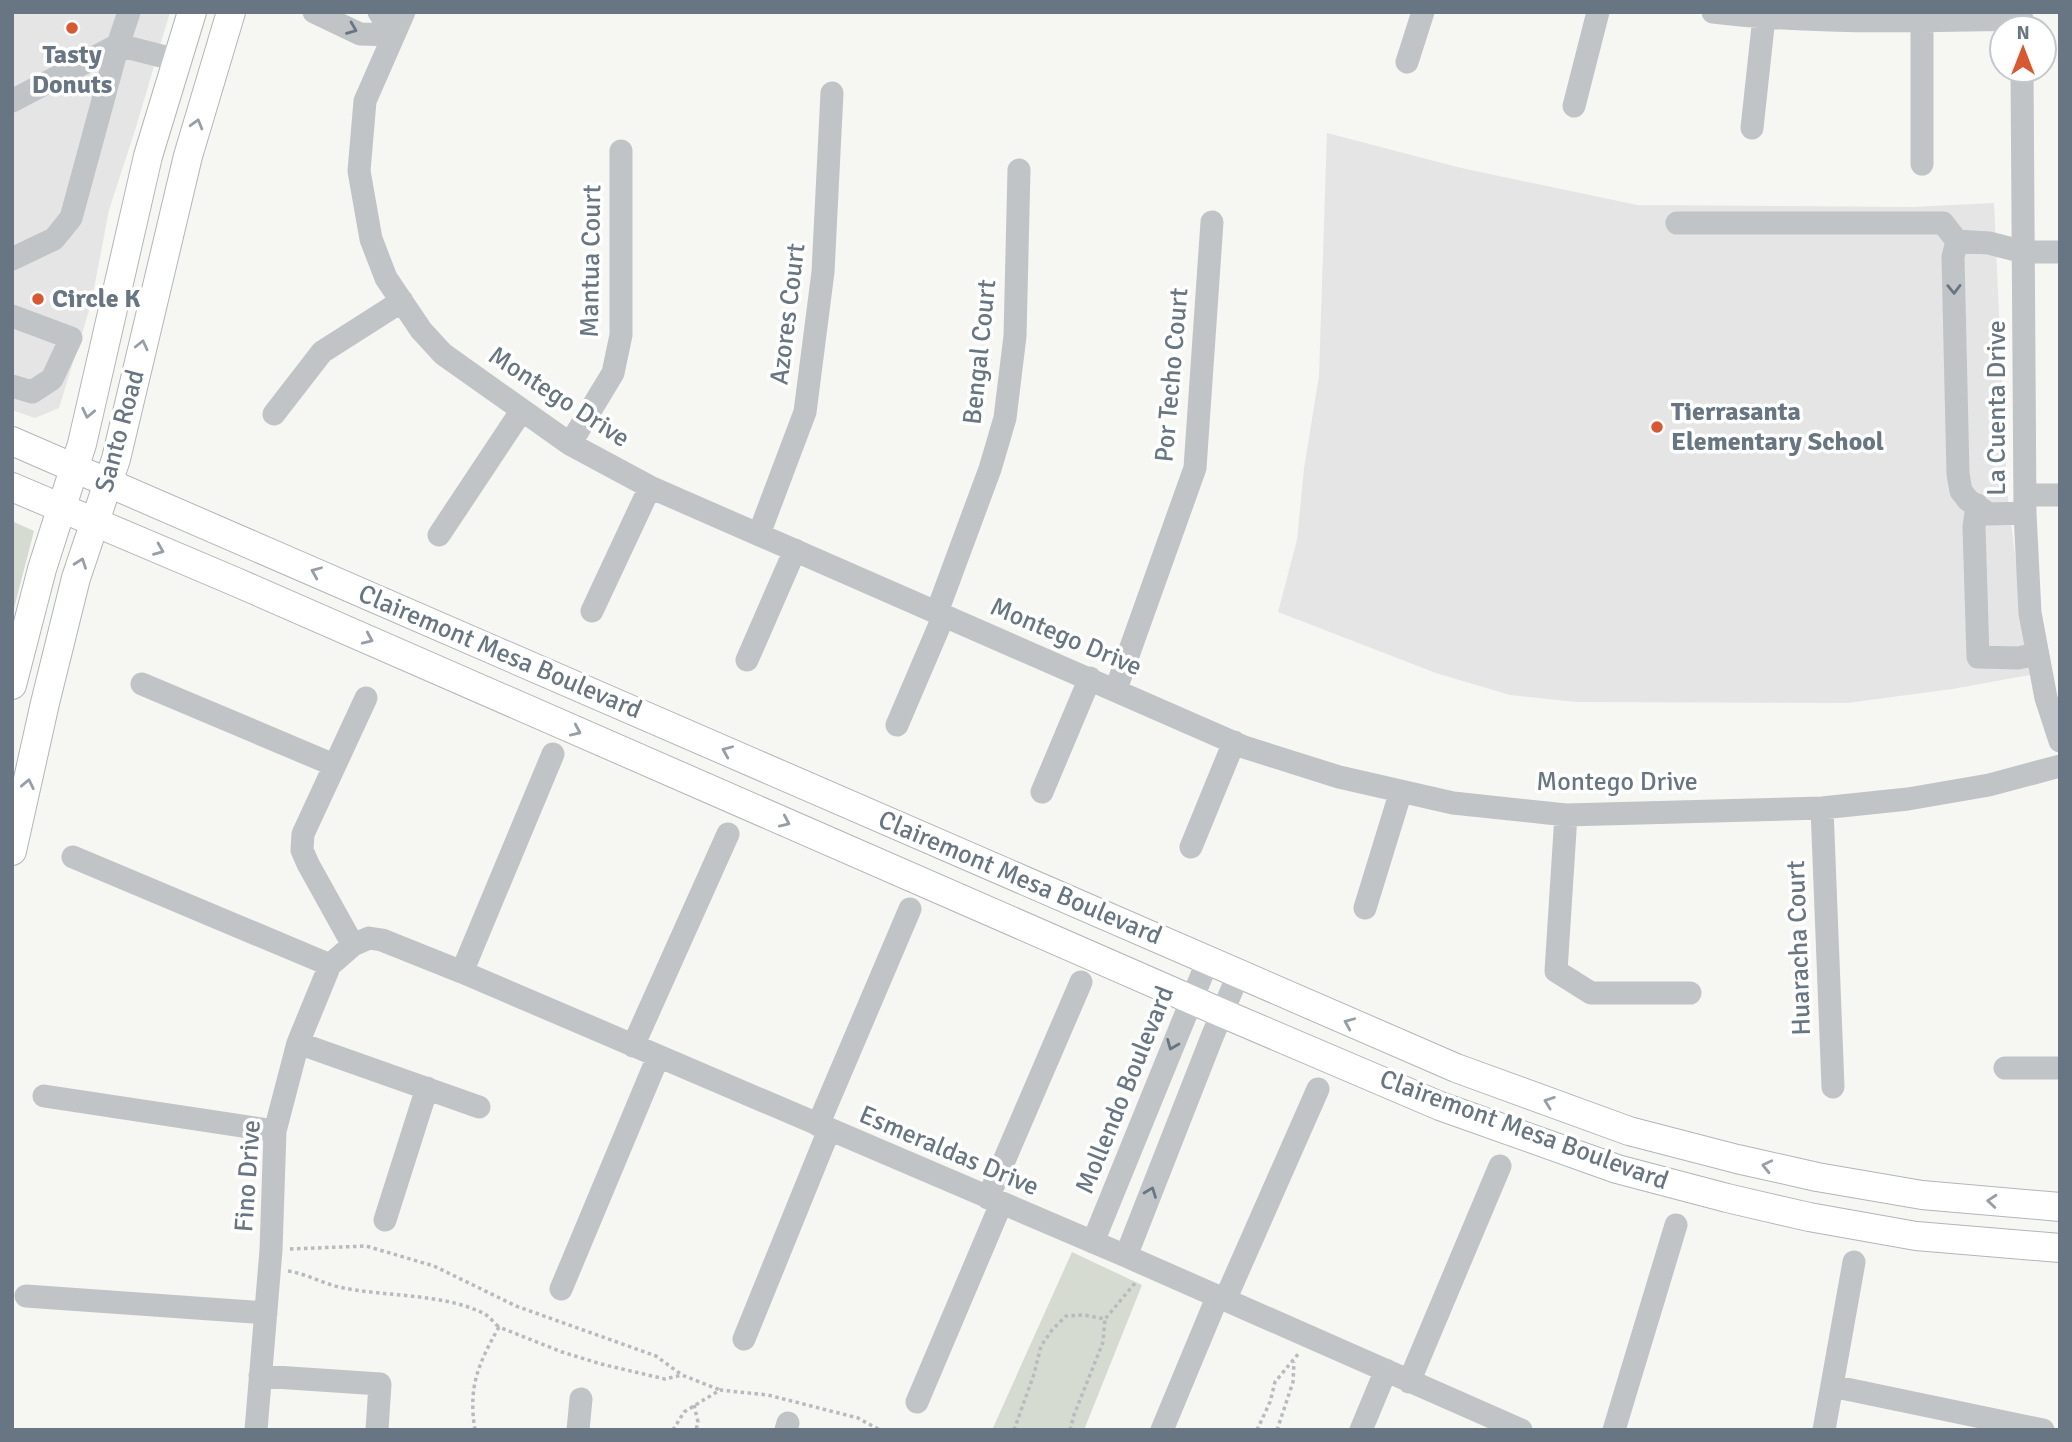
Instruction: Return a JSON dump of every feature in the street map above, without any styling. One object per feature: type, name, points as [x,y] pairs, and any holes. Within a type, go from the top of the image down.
[{"type":"main road","name":"Santo Road","points":[[12,685],[42,569],[82,443],[148,156],[192,12]]},
{"type":"main road","name":"Santo Road","points":[[12,851],[76,578],[116,459],[188,156],[231,12]]},
{"type":"main road","name":"Clairemont Mesa Boulevard","points":[[12,441],[1456,1068],[1629,1131],[1737,1159],[1843,1182],[1922,1195],[2060,1207]]},
{"type":"main road","name":"Clairemont Mesa Boulevard","points":[[12,487],[1440,1106],[1617,1169],[1727,1198],[1916,1236],[2060,1248]]},
{"type":"street","points":[[12,259],[54,239],[71,218],[129,12]]},
{"type":"street","points":[[314,12],[360,34],[394,35]]},
{"type":"street","points":[[379,12],[394,35]]},
{"type":"street","name":"Montego Drive","points":[[404,12],[365,101],[359,171],[371,239],[386,278],[421,330],[443,355],[569,443],[650,487],[1234,742],[1339,777],[1453,803],[1566,815],[1822,808],[1908,799],[1989,785],[2060,766]]},
{"type":"street","points":[[1407,62],[1423,12]]},
{"type":"street","points":[[1574,106],[1598,12]]},
{"type":"street","points":[[1713,12],[1922,21],[1988,20]]},
{"type":"street","points":[[1752,128],[1759,16]]},
{"type":"street","points":[[1922,21],[1922,164]]},
{"type":"street","points":[[12,101],[118,45],[177,60]]},
{"type":"street","name":"La Cuenta Drive","points":[[2022,84],[2025,504],[2030,613],[2046,698],[2060,741]]},
{"type":"street","name":"Azores Court","points":[[759,534],[805,412],[823,272],[832,93]]},
{"type":"street","name":"Mantua Court","points":[[569,443],[613,373],[621,335],[621,151]]},
{"type":"street","name":"Bengal Court","points":[[897,725],[940,614],[1005,418],[1015,336],[1019,170]]},
{"type":"street","name":"Por Techo Court","points":[[1116,689],[1195,468],[1212,222]]},
{"type":"street","points":[[1677,223],[1943,223],[1957,241],[1989,243],[2024,252],[2060,252]]},
{"type":"street","points":[[1957,241],[1953,257],[1958,474],[1961,491],[1989,514],[2060,495]]},
{"type":"street","points":[[274,414],[322,352],[402,301]]},
{"type":"street","points":[[12,316],[102,347]]},
{"type":"street","points":[[12,386],[32,392],[52,379],[71,338]]},
{"type":"street","points":[[439,535],[523,410]]},
{"type":"street","points":[[592,611],[650,487]]},
{"type":"street","points":[[1977,505],[1973,527],[1978,657],[2018,658],[2037,654]]},
{"type":"street","points":[[747,660],[795,550]]},
{"type":"street","points":[[1042,792],[1090,678]]},
{"type":"street","points":[[142,684],[334,765]]},
{"type":"street","points":[[353,944],[302,850],[303,834],[366,698]]},
{"type":"street","points":[[1191,847],[1234,742]]},
{"type":"street","points":[[462,972],[553,754]]},
{"type":"street","points":[[1365,908],[1401,791]]},
{"type":"street","name":"Huaracha Court","points":[[1822,808],[1833,1087]]},
{"type":"street","points":[[1566,815],[1556,971],[1591,993],[1690,993]]},
{"type":"street","points":[[633,1046],[728,834]]},
{"type":"street","points":[[73,858],[330,965]]},
{"type":"street","points":[[744,1339],[910,909]]},
{"type":"street","name":"Esmeraldas Drive","points":[[353,944],[369,939],[382,940],[462,972],[1126,1256],[1521,1430]]},
{"type":"street","name":"Fino Drive","points":[[256,1430],[270,1259],[275,1131],[298,1043],[330,965],[353,944]]},
{"type":"street","name":"Mollendo Boulevard","points":[[1093,1242],[1208,960]]},
{"type":"street","points":[[1126,1256],[1239,973]]},
{"type":"street","points":[[917,1402],[1081,982]]},
{"type":"street","points":[[298,1043],[479,1107]]},
{"type":"street","points":[[561,1289],[658,1057]]},
{"type":"street","points":[[2005,1068],[2060,1068]]},
{"type":"street","points":[[385,1220],[427,1088]]},
{"type":"street","points":[[1162,1430],[1318,1089]]},
{"type":"street","points":[[44,1096],[275,1131]]},
{"type":"street","points":[[1409,1382],[1500,1166]]},
{"type":"street","points":[[1614,1430],[1676,1224]]},
{"type":"street","points":[[1824,1430],[1854,1262]]},
{"type":"street","points":[[26,1296],[266,1313]]},
{"type":"street","points":[[1361,1430],[1386,1370]]},
{"type":"street","points":[[260,1376],[380,1384],[377,1430]]},
{"type":"street","points":[[1832,1386],[2043,1430]]},
{"type":"street","points":[[578,1430],[581,1399]]},
{"type":"path","points":[[270,1259],[366,1246],[434,1266],[516,1306],[656,1356],[682,1376],[720,1390],[768,1395],[858,1418],[880,1430]]},
{"type":"path","points":[[270,1259],[335,1286],[445,1302],[485,1314],[499,1327],[601,1364],[665,1379],[682,1376]]},
{"type":"path","points":[[1070,1430],[1103,1342],[1105,1319],[1147,1267]]},
{"type":"path","points":[[1014,1430],[1041,1346],[1052,1330],[1066,1317],[1084,1315],[1105,1319]]},
{"type":"path","points":[[475,1430],[472,1401],[474,1380],[482,1357],[499,1327]]},
{"type":"path","points":[[1257,1430],[1270,1402],[1275,1381],[1294,1360],[1308,1336]]},
{"type":"path","points":[[1277,1430],[1293,1382],[1294,1360]]},
{"type":"path","points":[[673,1430],[684,1412],[720,1390]]},
{"type":"path","points":[[694,1405],[698,1422],[696,1430]]},
{"type":"shaded area","points":[[12,12],[170,12],[109,210],[91,304],[59,408],[35,418],[12,410]]},
{"type":"shaded area","name":"Tierrasanta Elementary School","points":[[1327,133],[1461,168],[1637,205],[1912,207],[1994,203],[2007,491],[2030,675],[1847,703],[1577,702],[1510,695],[1436,673],[1278,612],[1297,540],[1304,469],[1319,376]]},
{"type":"shaded area","points":[[12,521],[34,531],[12,616]]},
{"type":"shaded area","points":[[1072,1252],[1142,1285],[1084,1430],[992,1430]]},
{"type":"place","name":"Tasty Donuts","points":[[72,28]]},
{"type":"place","name":"Circle K","points":[[38,299]]},
{"type":"place","name":"Tierrasanta Elementary School","points":[[1657,427]]}]
